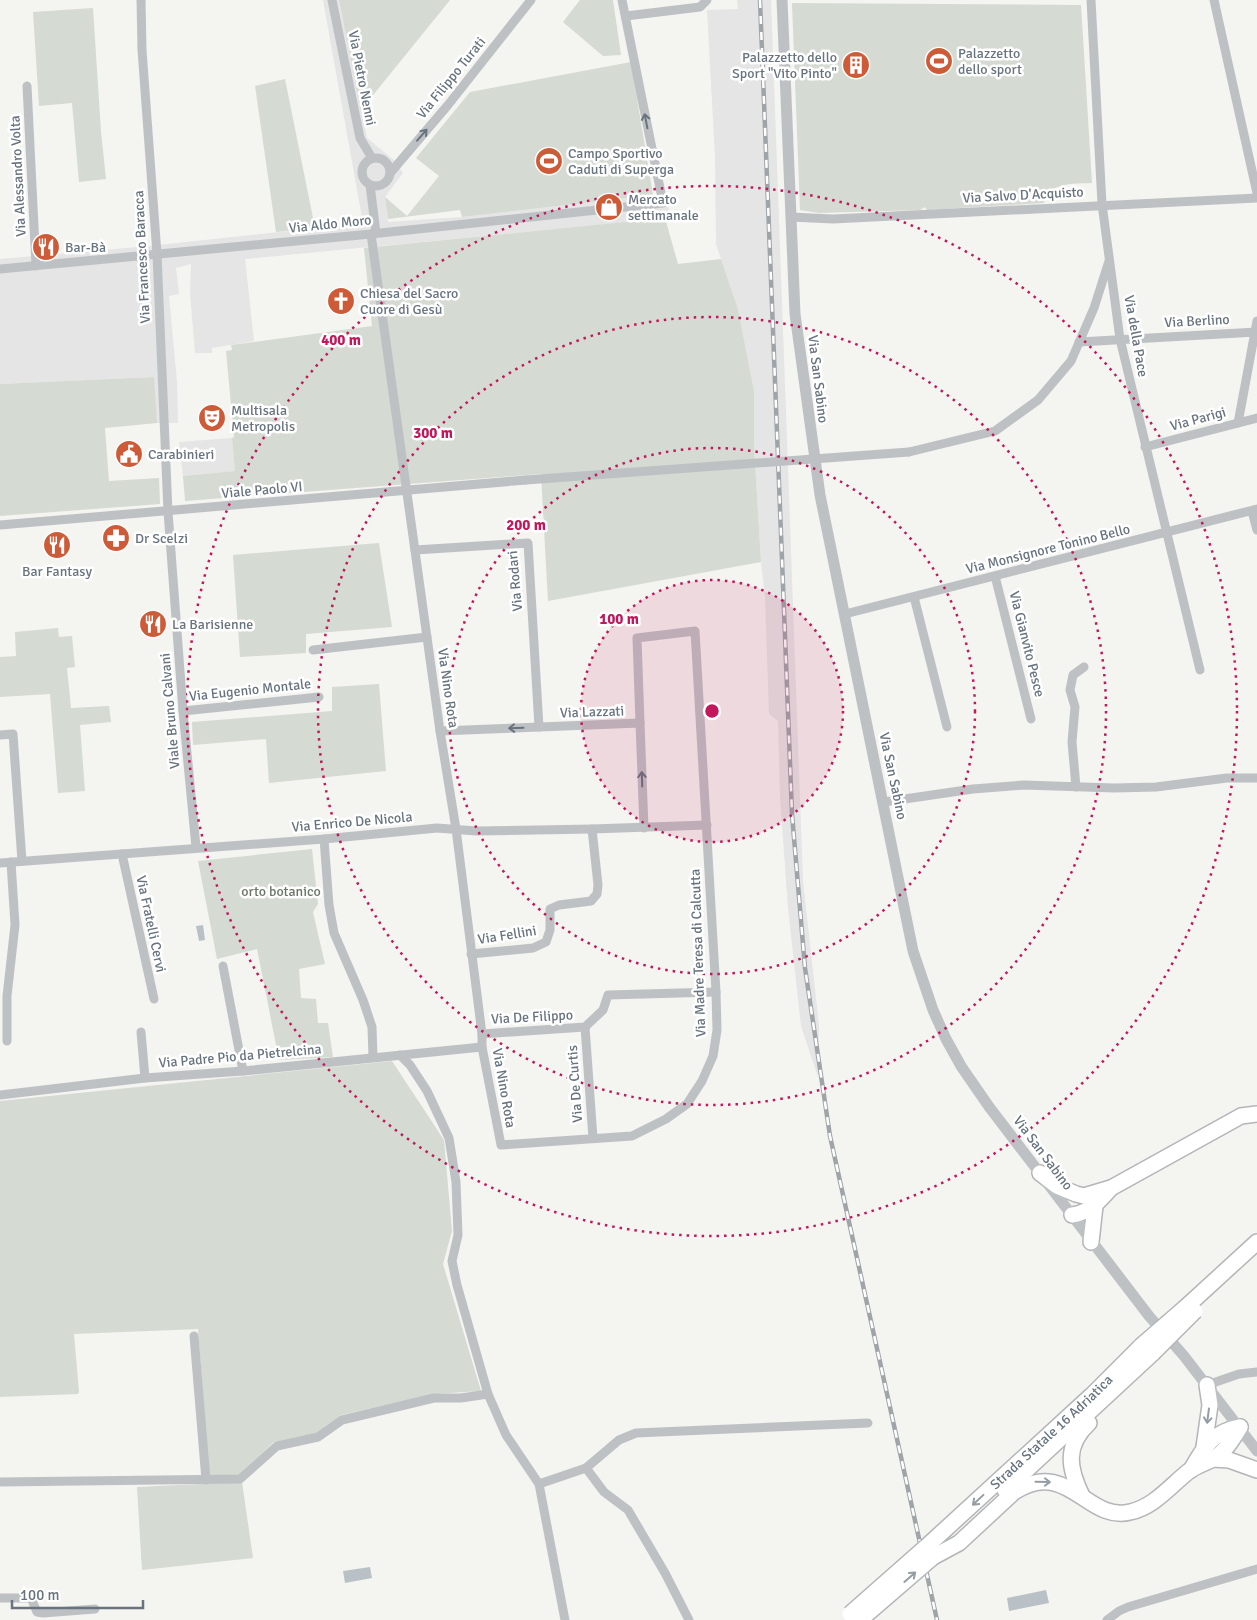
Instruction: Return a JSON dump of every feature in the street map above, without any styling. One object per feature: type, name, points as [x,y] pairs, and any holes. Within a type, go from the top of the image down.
[{"type":"highway","points":[[1111,1188],[1095,1206],[1082,1214],[1072,1215],[1078,1201],[1084,1196],[1111,1188],[1241,1116],[1257,1114]]},
{"type":"highway","points":[[1040,1173],[1070,1193],[1084,1196]]},
{"type":"highway","points":[[1092,1242],[1095,1206]]},
{"type":"highway","points":[[1191,1306],[1208,1277],[1257,1232]]},
{"type":"highway","name":"Strada Statale 16 Adriatica","points":[[851,1618],[930,1552],[1092,1395],[1147,1350],[1257,1242]]},
{"type":"highway","name":"Strada Statale 16 Adriatica","points":[[1191,1306],[1257,1254]]},
{"type":"highway","points":[[1082,1496],[1074,1479],[1071,1465],[1072,1451],[1076,1438],[1086,1426],[1135,1380],[1147,1350]]},
{"type":"highway","points":[[1207,1385],[1210,1405],[1209,1453]]},
{"type":"highway","points":[[930,1552],[959,1543],[1014,1492],[1034,1482],[1055,1483],[1110,1512],[1128,1513],[1148,1506],[1209,1453],[1222,1432],[1240,1427]]},
{"type":"highway","points":[[1209,1453],[1257,1470]]},
{"type":"street","name":"Via Francesco Baracca","points":[[141,0],[142,50],[157,254],[168,512]]},
{"type":"street","name":"Via Pietro Nenni","points":[[332,0],[360,138],[372,158]]},
{"type":"street","name":"Via Filippo Turati","points":[[391,172],[448,105],[531,0]]},
{"type":"street","points":[[622,0],[626,16],[700,7],[707,0]]},
{"type":"street","name":"Via San Sabino","points":[[782,0],[795,314],[812,442],[820,495],[913,951],[933,1010],[961,1066],[990,1108],[1092,1242],[1149,1316],[1207,1385],[1257,1452]]},
{"type":"street","name":"Via della Pace","points":[[1091,0],[1102,204],[1120,339],[1200,670]]},
{"type":"street","points":[[1214,0],[1257,193]]},
{"type":"street","name":"Via Aldo Moro","points":[[0,270],[663,203],[626,16]]},
{"type":"street","name":"Via Alessandro Volta","points":[[27,86],[36,266]]},
{"type":"street","points":[[372,158],[384,160],[391,172],[388,181],[379,186],[372,186],[363,178],[362,170],[367,161],[372,158]]},
{"type":"street","name":"Via Nino Rota","points":[[372,186],[406,491],[456,829],[482,1034],[482,1047],[501,1145]]},
{"type":"street","name":"Via Salvo D'Acquisto","points":[[791,217],[833,219],[1102,204],[1257,198]]},
{"type":"street","name":"Viale Paolo VI","points":[[0,525],[526,480],[909,452],[995,431],[1038,400],[1072,361],[1094,308],[1110,256]]},
{"type":"street","points":[[1238,423],[1257,321]]},
{"type":"street","name":"Via Berlino","points":[[1080,342],[1256,332]]},
{"type":"street","name":"Via Parigi","points":[[1145,447],[1257,418]]},
{"type":"street","points":[[1255,510],[1257,530]]},
{"type":"street","name":"Via Monsignore Tonino Bello","points":[[845,614],[1255,510]]},
{"type":"street","name":"Viale Bruno Calvani","points":[[168,512],[196,848]]},
{"type":"street","name":"Via Rodari","points":[[415,550],[528,543],[539,728]]},
{"type":"street","name":"Via Gianvito Pesce","points":[[995,576],[1031,719]]},
{"type":"street","points":[[914,597],[947,727]]},
{"type":"street","name":"Via Madre Teresa di Calcutta","points":[[501,1145],[632,1136],[666,1119],[687,1104],[702,1081],[713,1056],[717,1030],[716,992],[695,631],[637,638],[640,723]]},
{"type":"street","points":[[313,650],[427,637]]},
{"type":"street","points":[[1076,787],[1072,742],[1074,707],[1070,690],[1073,675],[1084,667]]},
{"type":"street","name":"Via Eugenio Montale","points":[[183,710],[319,697]]},
{"type":"street","name":"Via Lazzati","points":[[440,731],[640,723],[644,828]]},
{"type":"street","points":[[0,735],[13,734],[22,861]]},
{"type":"street","points":[[884,802],[973,789],[1024,785],[1156,787],[1227,778],[1257,778]]},
{"type":"street","name":"Via Enrico De Nicola","points":[[0,863],[324,839],[438,828],[476,831],[707,825]]},
{"type":"street","name":"Via Fellini","points":[[471,954],[533,948],[546,942],[550,930],[550,909],[560,905],[591,901],[597,894],[598,886],[592,829]]},
{"type":"street","points":[[324,839],[329,905],[334,933],[372,1027],[373,1057]]},
{"type":"street","name":"Via Fratelli Cervi","points":[[122,854],[154,999]]},
{"type":"street","points":[[7,1041],[7,996],[15,925],[11,862]]},
{"type":"street","points":[[224,966],[242,1072]]},
{"type":"street","name":"Via De Filippo","points":[[482,1034],[585,1028],[603,1010],[608,996],[716,992]]},
{"type":"street","name":"Via De Curtis","points":[[585,1028],[592,1138]]},
{"type":"street","points":[[141,1032],[145,1078]]},
{"type":"street","name":"Via Padre Pio da Pietrelcina","points":[[0,1095],[145,1078],[242,1072],[482,1047]]},
{"type":"street","points":[[400,1055],[410,1065],[427,1092],[449,1138],[456,1182],[458,1235],[452,1261],[488,1394],[506,1435],[539,1484],[565,1620]]},
{"type":"street","points":[[194,1336],[206,1480]]},
{"type":"street","points":[[1207,1385],[1239,1374],[1257,1372]]},
{"type":"street","points":[[0,1482],[240,1480],[278,1446],[318,1438],[342,1420],[434,1398],[461,1398],[488,1394]]},
{"type":"street","points":[[539,1484],[586,1468],[619,1440],[636,1433],[868,1423]]},
{"type":"street","points":[[586,1468],[604,1492],[628,1510],[665,1573],[689,1620]]},
{"type":"street","points":[[1107,1620],[1128,1607],[1257,1569]]},
{"type":"street","points":[[0,1598],[31,1598],[37,1612],[43,1613],[95,1608]]},
{"type":"shaded area","points":[[323,0],[339,0],[367,138],[395,161],[403,173],[385,197],[388,222],[462,217],[653,195],[667,197],[670,218],[245,259],[254,341],[212,348],[212,353],[195,353],[190,293],[191,264],[176,268],[179,294],[169,296],[177,382],[178,423],[157,423],[153,377],[0,384],[0,259],[149,246],[363,223]]},
{"type":"shaded area","points":[[737,0],[771,0],[803,881],[819,1025],[818,1077],[801,1026],[788,908],[780,797],[778,721],[769,714],[765,597],[754,446],[754,391],[738,309],[716,244],[715,156],[707,10],[738,9]]},
{"type":"shaded area","points":[[232,438],[235,471],[183,476],[179,442]]},
{"type":"shaded area","points":[[203,925],[205,940],[199,941],[196,926]]},
{"type":"shaded area","points":[[370,1567],[372,1578],[345,1583],[343,1571]]},
{"type":"shaded area","points":[[1046,1590],[1049,1603],[1009,1611],[1007,1598]]},
{"type":"green space","points":[[339,0],[450,0],[361,110]]},
{"type":"green space","points":[[580,0],[613,0],[621,55],[603,56],[563,22]]},
{"type":"green space","name":"Palazzetto dello sport","points":[[792,3],[1081,5],[1092,183],[1070,184],[1057,187],[1047,196],[1044,203],[927,210],[925,207],[920,210],[819,213],[800,210]]},
{"type":"green space","points":[[93,8],[106,179],[79,182],[72,103],[39,106],[33,12]]},
{"type":"green space","name":"Campo Sportivo Caduti di Superga","points":[[631,62],[653,195],[462,217],[460,210],[388,219],[385,197],[407,216],[439,176],[416,158],[470,92]]},
{"type":"green space","points":[[285,79],[315,228],[276,232],[255,86]]},
{"type":"green space","points":[[665,218],[678,264],[721,259],[738,309],[754,391],[754,446],[761,562],[548,601],[541,474],[185,501],[183,476],[235,471],[232,438],[234,437],[226,351],[232,350],[231,345],[372,326],[364,248]]},
{"type":"green space","points":[[154,377],[157,423],[105,428],[109,481],[159,478],[160,504],[0,516],[0,384]]},
{"type":"green space","points":[[379,543],[392,627],[306,634],[306,653],[240,657],[233,555]]},
{"type":"green space","points":[[58,628],[59,637],[72,636],[75,667],[67,668],[71,708],[109,706],[111,722],[80,725],[85,791],[58,793],[50,694],[0,697],[0,657],[16,656],[15,632]]},
{"type":"green space","points":[[379,684],[386,771],[269,783],[266,739],[193,745],[192,722],[332,711],[332,687]]},
{"type":"green space","name":"orto botanico","points":[[312,849],[318,904],[313,912],[325,964],[299,969],[301,998],[316,999],[318,1023],[328,1023],[333,1057],[279,1060],[257,949],[217,959],[198,861]]},
{"type":"green space","points":[[392,1061],[444,1140],[452,1231],[443,1264],[481,1391],[435,1394],[341,1415],[316,1433],[274,1442],[237,1476],[209,1476],[198,1329],[74,1334],[78,1394],[0,1397],[0,1101]]},
{"type":"green space","points":[[242,1482],[253,1558],[142,1570],[137,1487]]},
{"type":"railway","points":[[760,0],[792,814],[805,968],[830,1136],[937,1620]]},
{"type":"place","name":"Palazzetto dello sport","points":[[939,61]]},
{"type":"place","name":"Palazzetto dello Sport \"Vito Pinto\"","points":[[856,65]]},
{"type":"place","name":"Campo Sportivo Caduti di Superga","points":[[549,161]]},
{"type":"place","name":"Mercato settimanale","points":[[609,207]]},
{"type":"place","name":"Bar-Bà","points":[[46,247]]},
{"type":"place","name":"Chiesa del Sacro Cuore di Gesù","points":[[341,301]]},
{"type":"place","name":"Multisala Metropolis","points":[[212,418]]},
{"type":"place","name":"Carabinieri","points":[[129,454]]},
{"type":"place","name":"Dr Scelzi","points":[[116,538]]},
{"type":"place","name":"Bar Fantasy","points":[[57,545]]},
{"type":"place","name":"La Barisienne","points":[[153,624]]}]
